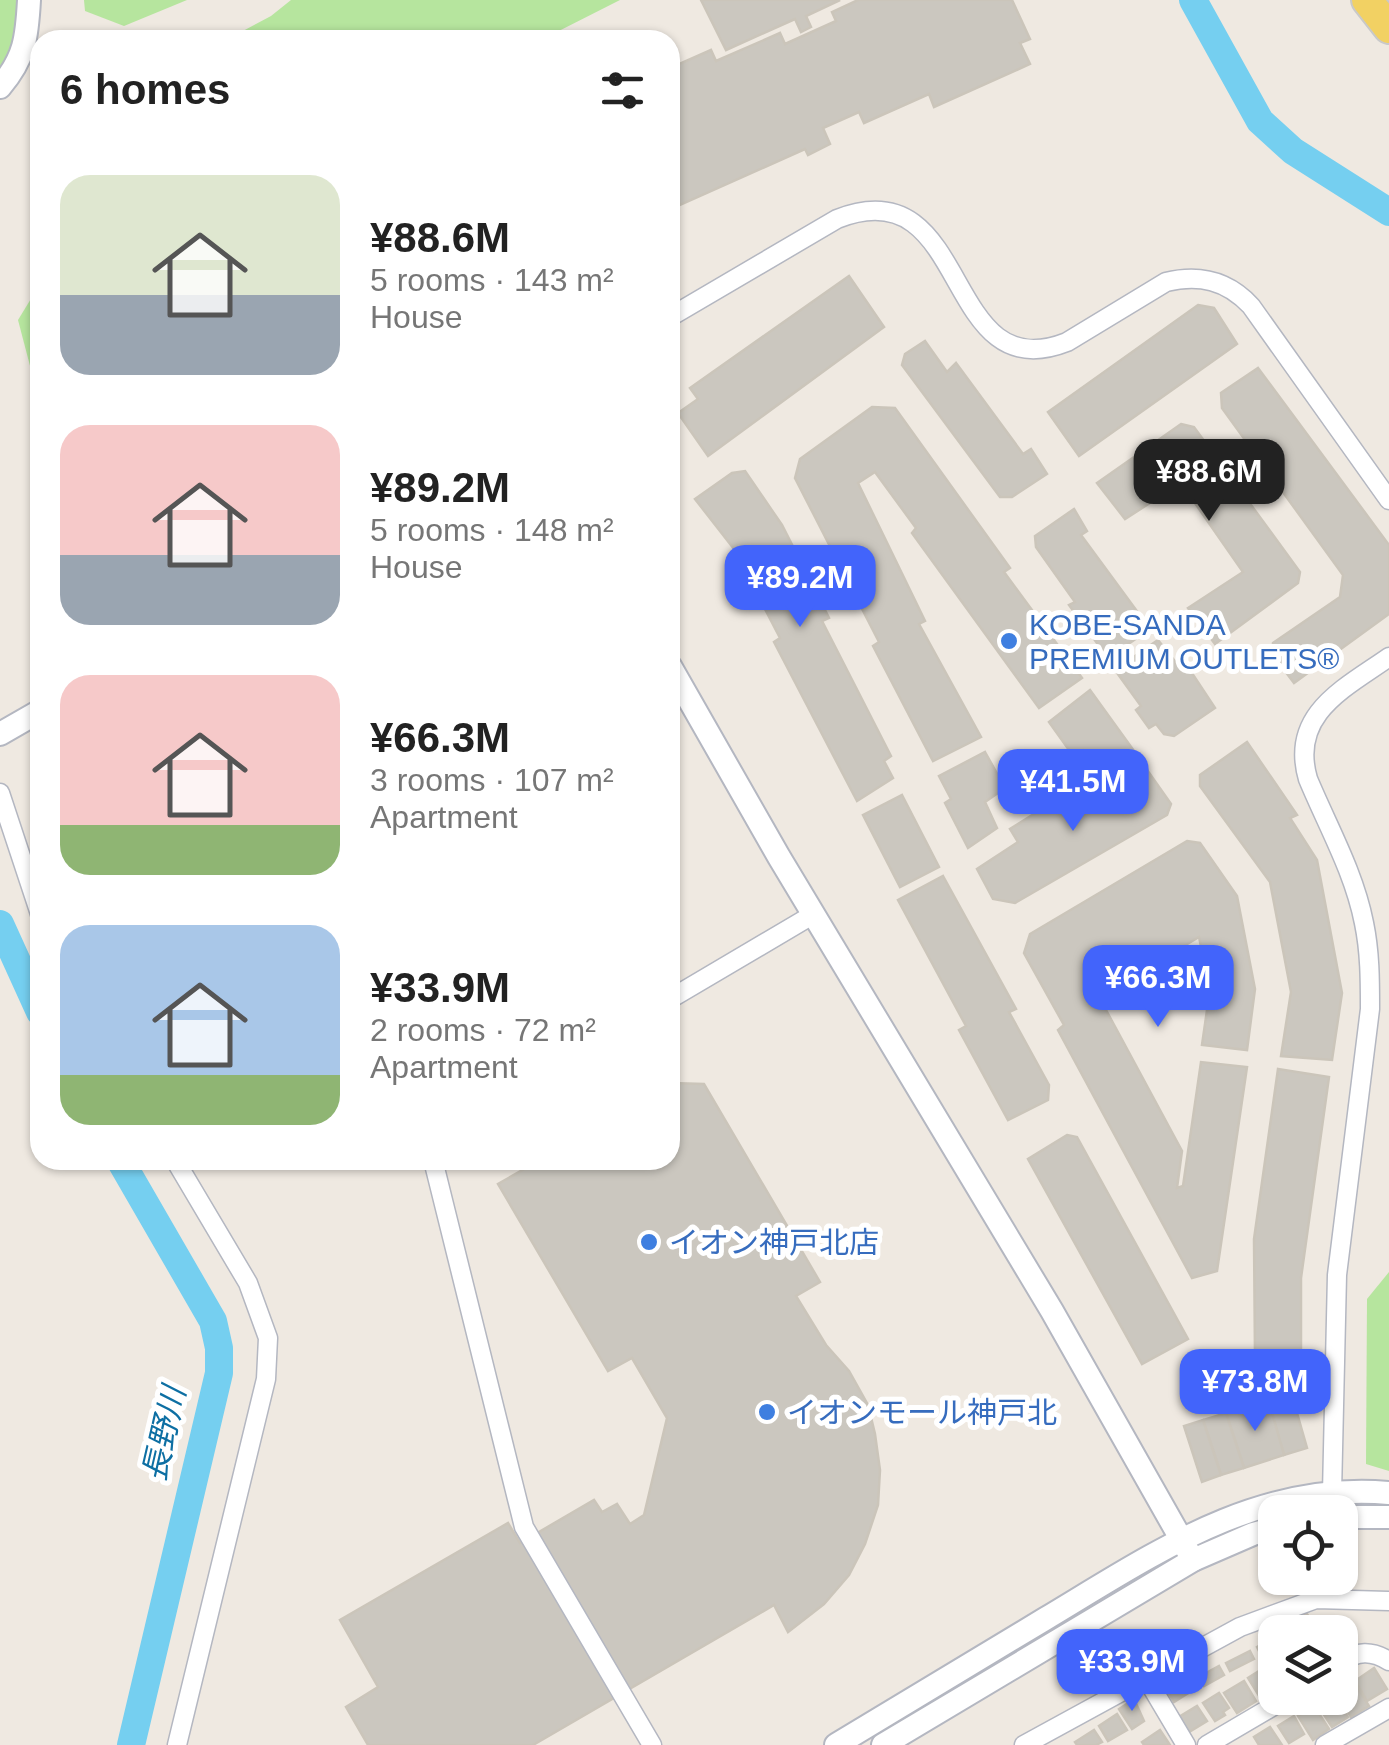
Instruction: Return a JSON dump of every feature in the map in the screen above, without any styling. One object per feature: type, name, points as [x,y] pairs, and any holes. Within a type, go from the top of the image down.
[{"type":"main road","points":[[1367,0],[1389,28]]},
{"type":"street","points":[[0,86],[17,68],[24,47],[29,0]]},
{"type":"street","points":[[680,311],[837,219],[866,211],[894,212],[917,225],[935,246],[980,321],[997,338],[1019,348],[1052,348],[1067,342],[1166,282],[1184,278],[1214,281],[1242,296],[1251,306],[1389,500]]},
{"type":"street","points":[[1332,1493],[1337,1275],[1370,979],[1358,896],[1308,778],[1304,744],[1318,711],[1389,657]]},
{"type":"street","points":[[680,683],[1042,1295],[1193,1560]]},
{"type":"street","points":[[0,734],[30,717]]},
{"type":"street","points":[[0,793],[30,884]]},
{"type":"street","points":[[680,992],[814,914]]},
{"type":"street","points":[[177,1745],[266,1379],[268,1338],[248,1283],[181,1170]]},
{"type":"street","points":[[435,1170],[524,1527],[652,1745]]},
{"type":"street","points":[[836,1745],[1181,1538],[1262,1507],[1332,1493],[1389,1493]]},
{"type":"street","points":[[1358,1518],[1389,1518]]},
{"type":"street","points":[[883,1745],[1193,1560],[1258,1533]]},
{"type":"street","points":[[1024,1745],[1240,1627],[1316,1599],[1389,1601]]},
{"type":"street","points":[[1358,1654],[1374,1652],[1389,1661]]},
{"type":"street","points":[[1146,1676],[1186,1745]]},
{"type":"street","points":[[1324,1745],[1389,1708]]},
{"type":"street","points":[[1207,1745],[1258,1715]]},
{"type":"green space","points":[[0,0],[21,0],[19,32],[0,73]]},
{"type":"green space","points":[[84,0],[187,0],[124,26],[85,11]]},
{"type":"green space","points":[[291,0],[620,0],[561,30],[245,30]]},
{"type":"green space","points":[[30,300],[30,366],[18,320]]},
{"type":"green space","points":[[1389,1272],[1389,1471],[1366,1464],[1367,1299]]},
{"type":"building","points":[[701,0],[840,0],[806,16],[811,27],[801,32],[795,19],[726,50]]},
{"type":"building","points":[[858,0],[1012,0],[1030,39],[1020,43],[1030,64],[934,107],[929,94],[864,123],[859,112],[823,128],[830,144],[808,155],[805,149],[680,205],[680,64],[711,50],[716,61],[780,33],[785,44],[836,21],[832,12]]},
{"type":"building","points":[[849,276],[884,327],[708,456],[680,416],[680,412],[698,399],[690,388]]},
{"type":"building","points":[[1198,305],[1214,308],[1237,344],[1079,456],[1048,412]]},
{"type":"building","points":[[925,341],[947,372],[956,363],[1023,454],[1031,449],[1047,474],[1012,497],[1000,497],[902,365],[905,354]]},
{"type":"building","points":[[1258,368],[1389,545],[1389,614],[1294,683],[1272,654],[1273,643],[1340,597],[1343,575],[1222,408],[1221,393]]},
{"type":"building","points":[[872,407],[895,408],[1010,568],[1004,572],[1082,678],[1039,708],[912,533],[916,528],[875,472],[858,483],[925,621],[919,624],[981,737],[933,761],[873,646],[879,642],[795,478],[800,459]]},
{"type":"building","points":[[1181,424],[1194,427],[1300,572],[1298,583],[1215,644],[1188,608],[1243,572],[1181,483],[1125,519],[1097,483]]},
{"type":"building","points":[[745,471],[782,525],[829,618],[822,621],[891,756],[884,761],[893,778],[857,801],[774,642],[780,638],[734,549],[695,499],[732,473]]},
{"type":"building","points":[[1074,509],[1087,531],[1081,535],[1150,629],[1108,658],[1069,605],[1075,602],[1036,547],[1035,536]]},
{"type":"building","points":[[1158,640],[1182,670],[1188,667],[1215,708],[1174,736],[1164,734],[1156,724],[1149,728],[1136,710],[1141,706],[1115,670]]},
{"type":"building","points":[[1090,690],[1139,758],[1103,780],[1083,750],[1074,757],[1049,722]]},
{"type":"building","points":[[1247,742],[1297,815],[1290,818],[1317,860],[1342,993],[1332,1060],[1281,1056],[1291,992],[1270,882],[1200,786],[1200,775]]},
{"type":"building","points":[[985,752],[1005,788],[985,802],[997,828],[968,848],[945,803],[951,799],[939,776]]},
{"type":"building","points":[[1145,767],[1171,804],[1167,815],[1015,903],[993,899],[977,869],[1018,842],[1010,829],[1088,780],[1097,795]]},
{"type":"building","points":[[902,795],[939,867],[900,887],[863,815]]},
{"type":"building","points":[[1187,841],[1200,843],[1237,896],[1255,989],[1247,1050],[1202,1045],[1210,989],[1199,937],[1099,997],[1182,1151],[1177,1188],[1183,1186],[1201,1062],[1247,1067],[1217,1271],[1192,1278],[1058,1030],[1064,1025],[1024,953],[1030,934]]},
{"type":"building","points":[[943,876],[1016,1009],[1009,1012],[1049,1085],[1048,1100],[1008,1120],[959,1030],[966,1026],[898,900]]},
{"type":"building","points":[[1278,1069],[1329,1077],[1301,1278],[1301,1378],[1268,1379],[1255,1357],[1254,1239]]},
{"type":"building","name":"イオンモール神戸北","points":[[680,1083],[704,1084],[820,1282],[796,1296],[868,1405],[880,1470],[878,1505],[849,1575],[824,1604],[788,1632],[774,1605],[533,1745],[368,1745],[346,1707],[378,1687],[340,1620],[508,1523],[520,1543],[594,1500],[602,1512],[617,1504],[630,1524],[644,1515],[667,1418],[632,1358],[608,1371],[498,1184],[522,1170],[680,1170]]},
{"type":"building","points":[[1067,1135],[1077,1137],[1188,1339],[1142,1364],[1028,1159]]},
{"type":"building","points":[[1291,1392],[1307,1448],[1284,1455],[1268,1399]]},
{"type":"building","points":[[1268,1399],[1284,1455],[1244,1468],[1226,1413]]},
{"type":"building","points":[[1226,1413],[1244,1468],[1221,1475],[1203,1420]]},
{"type":"building","points":[[1203,1420],[1221,1475],[1202,1482],[1184,1426]]},
{"type":"building","points":[[1250,1651],[1254,1659],[1230,1671],[1226,1663]]},
{"type":"building","points":[[1219,1666],[1224,1675],[1204,1686],[1199,1677]]},
{"type":"building","points":[[1374,1668],[1387,1689],[1367,1701],[1358,1679]]},
{"type":"building","points":[[1258,1672],[1258,1694],[1248,1678]]},
{"type":"building","points":[[1184,1675],[1193,1690],[1174,1702],[1165,1687]]},
{"type":"building","points":[[1244,1681],[1256,1701],[1237,1713],[1224,1693]]},
{"type":"building","points":[[1358,1688],[1369,1706],[1358,1713]]},
{"type":"building","points":[[1219,1693],[1229,1708],[1215,1721],[1203,1703]]},
{"type":"building","points":[[1134,1699],[1144,1721],[1132,1729],[1119,1709]]},
{"type":"building","points":[[1197,1706],[1207,1721],[1189,1732],[1179,1717]]},
{"type":"building","points":[[1117,1714],[1127,1730],[1108,1741],[1099,1726]]},
{"type":"building","points":[[1320,1715],[1329,1729],[1313,1740],[1298,1716]]},
{"type":"building","points":[[1324,1715],[1347,1715],[1348,1717],[1332,1727]]},
{"type":"building","points":[[1294,1716],[1304,1734],[1289,1743],[1278,1726]]},
{"type":"building","points":[[1270,1727],[1282,1745],[1259,1745],[1254,1737]]},
{"type":"building","points":[[1094,1730],[1102,1742],[1077,1745],[1075,1742]]},
{"type":"building","points":[[1160,1730],[1170,1745],[1144,1745],[1142,1742]]},
{"type":"waterway","points":[[1193,0],[1260,121],[1293,151],[1389,212]]},
{"type":"waterway","name":"長野川","points":[[0,924],[30,990]]},
{"type":"waterway","name":"長野川","points":[[126,1170],[213,1321],[219,1348],[219,1373],[131,1745]]},
{"type":"place","name":"KOBE-SANDA PREMIUM OUTLETS®","points":[[1009,641]]},
{"type":"place","name":"イオン神戸北店","points":[[649,1242]]},
{"type":"place","name":"イオンモール神戸北","points":[[767,1412]]}]
